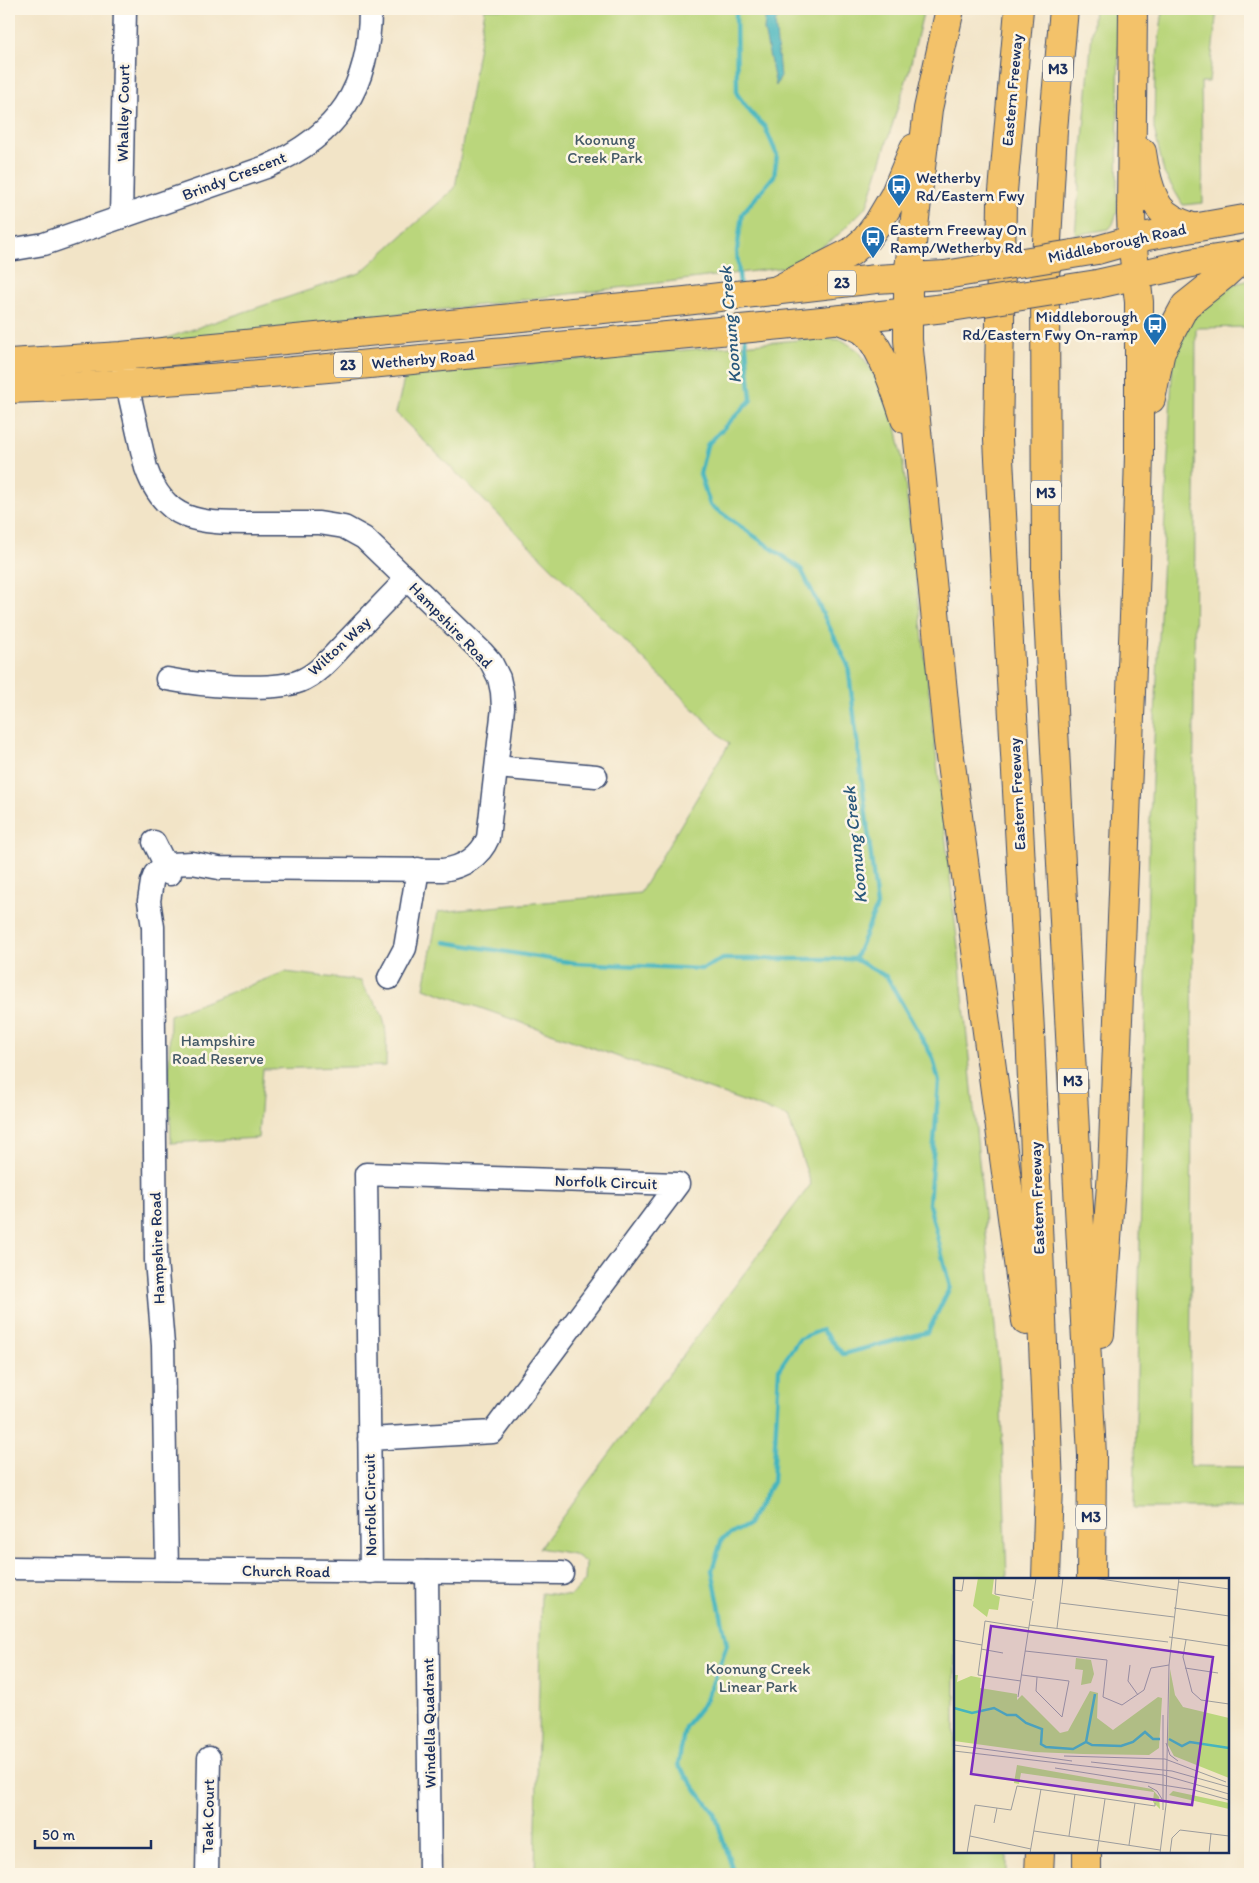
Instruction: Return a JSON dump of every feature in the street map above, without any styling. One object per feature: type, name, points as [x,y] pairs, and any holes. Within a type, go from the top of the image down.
[{"type":"main road","points":[[950,9],[928,109],[908,277],[908,340],[948,742],[1048,1484]]},
{"type":"main road","name":"Eastern Freeway","points":[[1019,9],[1002,203],[998,440],[1030,1031],[1048,1484],[1046,1578]]},
{"type":"main road","name":"M3","points":[[1064,9],[1053,130],[1045,278],[1046,577],[1092,1455],[1091,1578]]},
{"type":"main road","points":[[1092,1455],[1112,1171],[1129,788],[1139,454],[1140,302],[1132,240],[1133,9]]},
{"type":"main road","points":[[1132,58],[1144,165],[1153,194],[1160,208],[1176,222],[1192,227]]},
{"type":"main road","points":[[775,291],[851,252],[866,239],[894,196],[907,167],[928,109]]},
{"type":"main road","name":"Middleborough Road","points":[[775,291],[945,275],[1097,250],[1192,227],[1250,218]]},
{"type":"main road","points":[[1139,454],[1161,352],[1185,306],[1249,254]]},
{"type":"main road","name":"23","points":[[839,320],[945,308],[1097,284],[1196,262],[1249,254]]},
{"type":"main road","name":"Wetherby Road","points":[[9,364],[121,356],[775,291]]},
{"type":"main road","points":[[839,320],[862,329],[874,343],[894,388],[907,428],[924,509]]},
{"type":"main road","name":"Wetherby Road","points":[[9,389],[126,383],[416,360],[839,320]]},
{"type":"main road","points":[[1039,1874],[1040,1853]]},
{"type":"main road","points":[[1087,1874],[1088,1853]]},
{"type":"street","name":"Whalley Court","points":[[122,217],[125,9]]},
{"type":"street","name":"Brindy Crescent","points":[[9,250],[44,244],[266,167],[296,152],[320,134],[342,110],[360,80],[368,47],[370,9]]},
{"type":"street","name":"Hampshire Road","points":[[121,356],[151,483],[158,494],[178,513],[204,522],[319,523],[344,527],[364,538],[483,653],[495,670],[502,692],[503,708],[488,838],[481,849],[470,860],[457,867],[443,870],[219,868],[168,870],[160,886],[154,927],[153,1117],[156,1260],[163,1355],[167,1569]]},
{"type":"street","name":"Wilton Way","points":[[167,679],[205,684],[261,686],[276,686],[299,681],[322,667],[407,579]]},
{"type":"street","points":[[497,767],[596,776]]},
{"type":"street","points":[[154,842],[168,870]]},
{"type":"street","points":[[389,978],[405,948],[418,870]]},
{"type":"street","name":"Norfolk Circuit","points":[[369,1439],[493,1432],[678,1184],[366,1174],[369,1439],[371,1572]]},
{"type":"street","name":"Church Road","points":[[9,1568],[562,1573]]},
{"type":"street","name":"Windella Quadrant","points":[[427,1572],[430,1874]]},
{"type":"street","name":"Teak Court","points":[[207,1874],[209,1758]]},
{"type":"green space","name":"Koonung Creek Park","points":[[485,9],[924,9],[909,71],[867,206],[834,239],[787,267],[149,344],[360,273],[455,188]]},
{"type":"green space","points":[[1094,9],[1119,9],[1117,212],[1109,229],[1075,235]]},
{"type":"green space","points":[[1163,9],[1217,9],[1209,82],[1201,82],[1203,203],[1183,205],[1164,173],[1154,128],[1155,73]]},
{"type":"green space","points":[[1250,280],[1250,327],[1196,328],[1190,1466],[1250,1467],[1250,1508],[1134,1508],[1149,840],[1173,354],[1188,322],[1209,302],[1234,284]]},
{"type":"green space","name":"Koonung Creek Linear Park","points":[[820,338],[842,340],[859,351],[875,376],[895,420],[903,463],[960,965],[1000,1378],[1007,1578],[954,1578],[954,1853],[1007,1853],[1007,1874],[535,1874],[541,1593],[571,1596],[585,1581],[586,1563],[574,1554],[539,1548],[811,1184],[788,1117],[424,988],[438,912],[640,893],[729,744],[396,413],[405,375]]},
{"type":"green space","name":"Hampshire Road Reserve","points":[[285,972],[361,981],[383,1018],[386,1034],[386,1066],[263,1069],[258,1138],[171,1143],[170,1015]]},
{"type":"water","points":[[766,9],[785,9],[775,22],[780,77],[776,86],[764,30]]},
{"type":"waterway","name":"Koonung Creek","points":[[736,9],[737,94],[751,113],[765,127],[777,155],[774,176],[742,214],[737,251],[740,287]]},
{"type":"waterway","name":"Koonung Creek","points":[[734,1874],[715,1814],[678,1765],[685,1727],[706,1700],[727,1645],[712,1570],[722,1539],[747,1525],[773,1482],[779,1369],[799,1339],[822,1330],[843,1354],[928,1332],[950,1287],[929,1204],[939,1082],[933,1058],[887,977],[855,959],[877,906],[848,665],[801,569],[710,505],[700,474],[707,445],[751,400],[745,337]]},
{"type":"waterway","points":[[444,942],[575,963],[702,969],[723,959],[855,959]]},
{"type":"place","name":"Wetherby Rd/Eastern Fwy","points":[[899,207]]},
{"type":"place","name":"Eastern Freeway On Ramp/Wetherby Rd","points":[[873,259]]},
{"type":"place","name":"Middleborough Rd/Eastern Fwy On-ramp","points":[[1155,346]]}]
